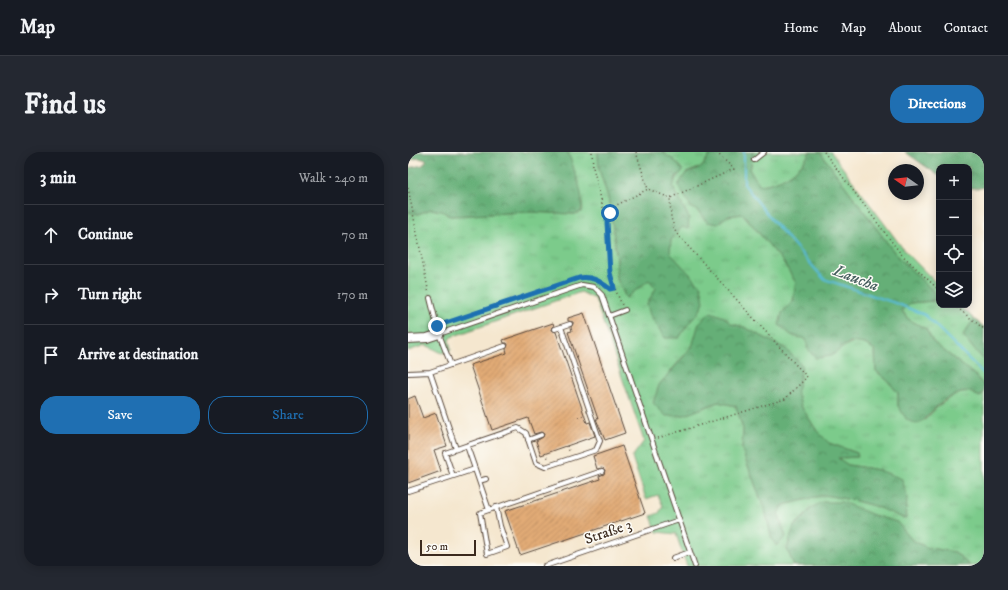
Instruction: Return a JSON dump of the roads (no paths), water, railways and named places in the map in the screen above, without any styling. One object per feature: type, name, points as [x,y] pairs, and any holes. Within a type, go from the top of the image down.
[{"type":"street","points":[[408,340],[427,338],[438,330]]},
{"type":"lane","points":[[754,160],[764,152]]},
{"type":"lane","points":[[438,330],[582,285],[594,287],[602,295],[695,566]]},
{"type":"lane","points":[[430,298],[438,330],[451,365]]},
{"type":"lane","points":[[609,316],[625,310]]},
{"type":"lane","points":[[555,329],[570,324]]},
{"type":"lane","points":[[453,476],[446,453],[518,428],[526,433],[536,463],[545,467],[596,450],[600,441],[592,414],[586,402],[575,361],[571,357],[561,327]]},
{"type":"lane","points":[[408,373],[430,372],[505,346]]},
{"type":"lane","points":[[565,359],[571,357]]},
{"type":"lane","points":[[430,372],[456,450]]},
{"type":"lane","points":[[581,404],[586,402]]},
{"type":"lane","points":[[528,440],[541,435]]},
{"type":"lane","points":[[467,446],[489,510]]},
{"type":"lane","points":[[408,491],[475,468]]},
{"type":"lane","points":[[496,507],[507,547],[486,554],[480,512],[602,471]]},
{"type":"lane","points":[[479,481],[486,479]]},
{"type":"lane","name":"Straße 3","points":[[545,566],[679,520]]},
{"type":"lane","points":[[673,558],[690,552]]},
{"type":"waterway","name":"Laucha","points":[[744,152],[744,184],[771,219],[824,279],[898,304],[925,315],[984,374]]}]
